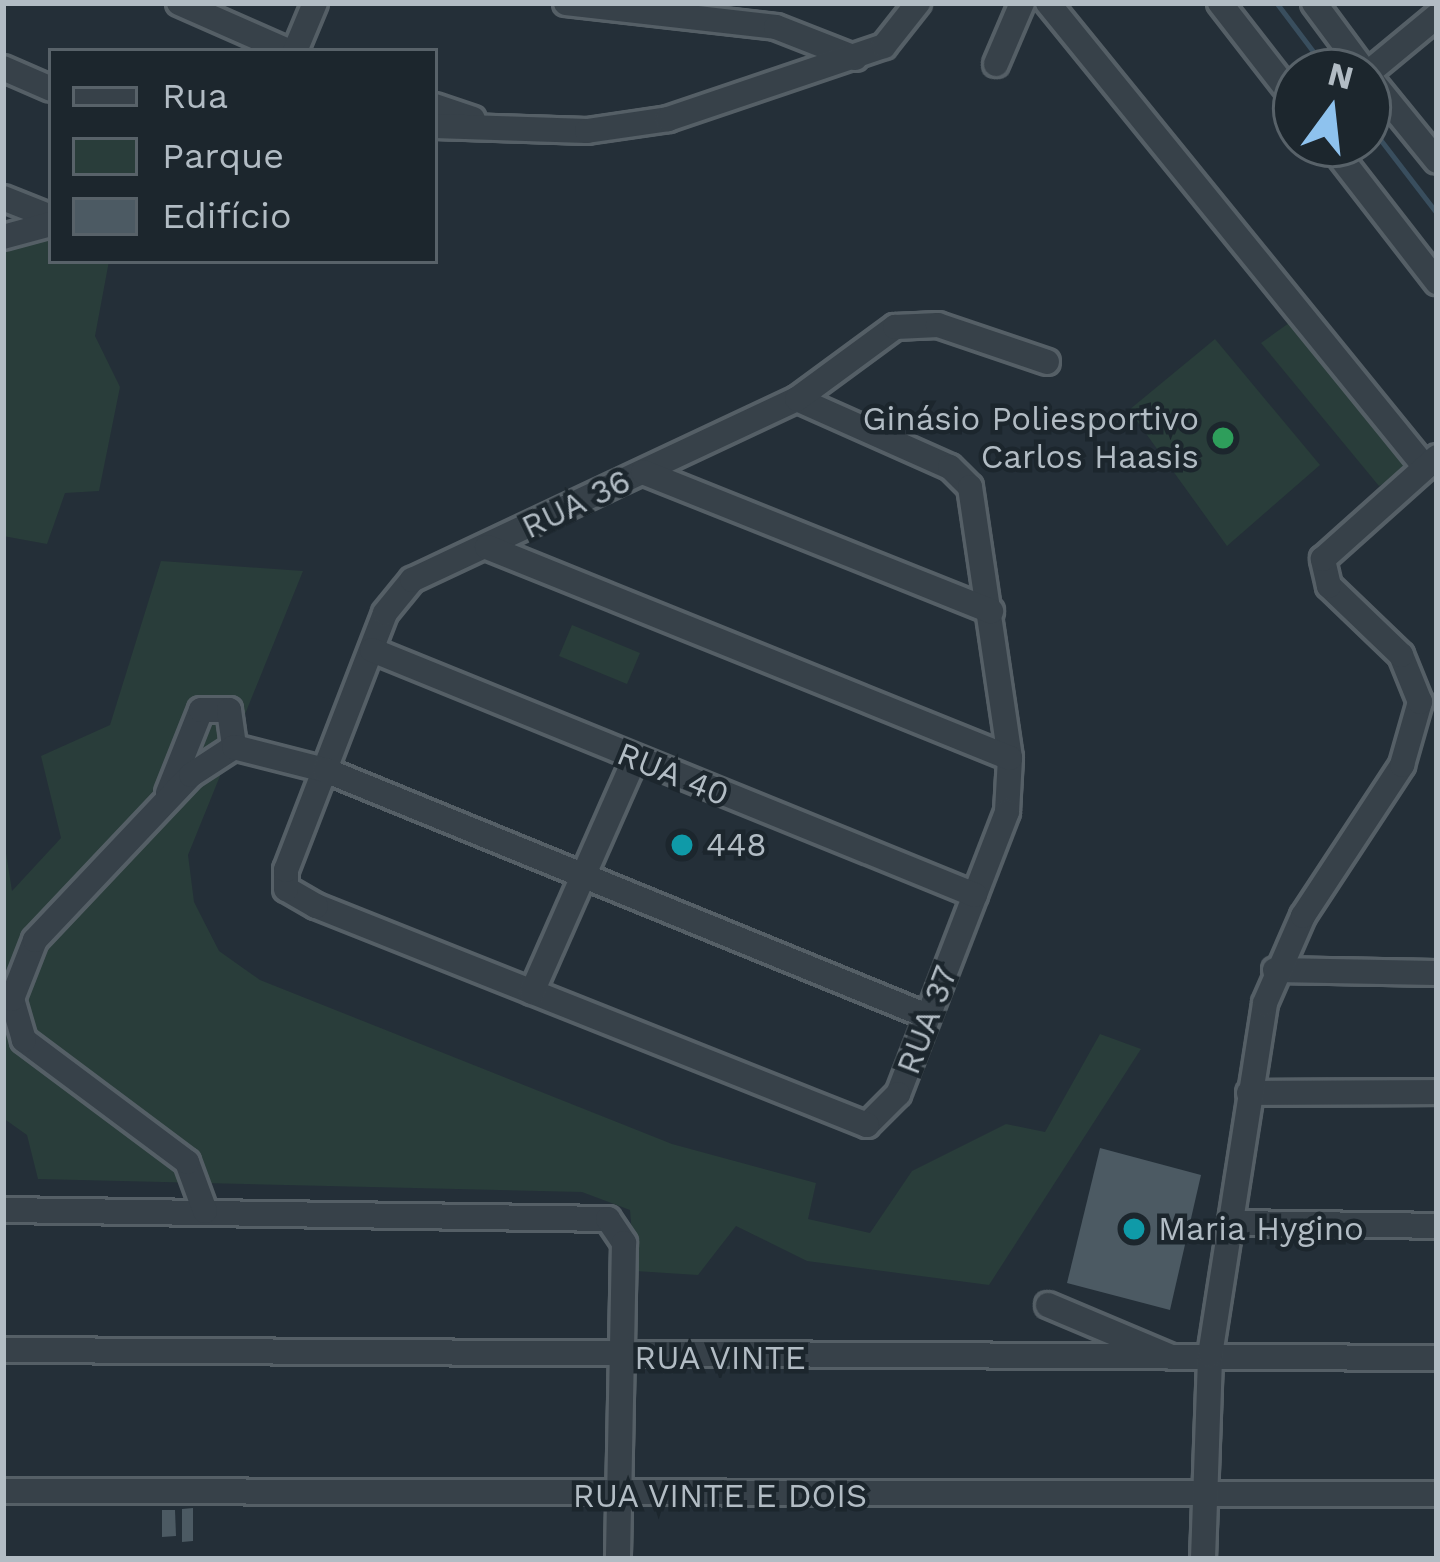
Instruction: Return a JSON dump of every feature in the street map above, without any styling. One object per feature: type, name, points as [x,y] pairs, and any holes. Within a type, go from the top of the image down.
[{"type":"street","points":[[179,3],[284,48]]},
{"type":"street","points":[[292,48],[315,3]]},
{"type":"street","points":[[566,3],[776,27],[854,58]]},
{"type":"street","points":[[438,126],[481,122],[620,128],[854,58],[901,31],[919,3]]},
{"type":"street","points":[[996,64],[1022,3]]},
{"type":"street","points":[[1048,3],[1431,462],[1323,559],[1329,586],[1401,655],[1420,702],[1402,765],[1275,970],[1250,1093],[1210,1355],[1203,1559]]},
{"type":"street","points":[[1220,3],[1272,70]]},
{"type":"street","points":[[1314,3],[1348,48]]},
{"type":"street","points":[[1392,53],[1437,16]]},
{"type":"street","points":[[3,68],[48,88]]},
{"type":"street","points":[[1392,105],[1437,161]]},
{"type":"street","points":[[438,107],[481,122]]},
{"type":"street","points":[[1349,168],[1437,282]]},
{"type":"street","points":[[3,198],[48,220]]},
{"type":"street","points":[[3,237],[48,222]]},
{"type":"street","name":"RUA 36","points":[[291,894],[286,870],[372,650],[412,580],[797,399],[911,323],[1047,362]]},
{"type":"street","name":"RUA 37","points":[[291,894],[853,1125],[888,1110],[1007,812],[1010,758],[991,611],[963,477],[797,399]]},
{"type":"street","points":[[643,472],[991,611]]},
{"type":"street","points":[[487,547],[1010,758]]},
{"type":"street","name":"RUA 40","points":[[372,650],[975,895]]},
{"type":"street","points":[[162,807],[201,710],[230,710],[234,747]]},
{"type":"street","points":[[234,747],[325,770],[927,1016]]},
{"type":"street","points":[[205,1211],[187,1162],[45,1058],[14,1021],[35,940],[162,807],[234,747]]},
{"type":"street","points":[[532,992],[635,759]]},
{"type":"street","points":[[1275,970],[1437,973]]},
{"type":"street","points":[[1250,1093],[1437,1092]]},
{"type":"street","points":[[3,1210],[594,1216],[617,1224],[624,1243],[614,1358],[618,1559]]},
{"type":"street","points":[[1232,1223],[1437,1226]]},
{"type":"street","points":[[1048,1305],[1168,1356]]},
{"type":"street","name":"RUA VINTE","points":[[3,1350],[614,1358],[1437,1358]]},
{"type":"street","name":"RUA VINTE E DOIS","points":[[3,1491],[616,1497],[1437,1494]]},
{"type":"green space","points":[[48,235],[48,264],[108,264],[95,336],[120,387],[99,491],[65,493],[47,544],[3,536],[3,247]]},
{"type":"green space","points":[[1289,323],[1409,470],[1379,486],[1261,343]]},
{"type":"green space","name":"Ginásio Poliesportivo Carlos Haasis","points":[[1215,339],[1320,465],[1227,546],[1129,410]]},
{"type":"green space","points":[[161,561],[303,571],[188,855],[194,902],[219,951],[260,980],[672,1144],[816,1183],[808,1219],[870,1233],[912,1171],[1006,1124],[1045,1132],[1100,1034],[1141,1049],[989,1285],[807,1261],[736,1226],[698,1275],[635,1271],[630,1210],[582,1192],[38,1179],[27,1135],[3,1118],[3,834],[12,891],[61,838],[41,756],[110,725]]},
{"type":"green space","points":[[572,625],[640,653],[627,684],[559,656]]},
{"type":"building","name":"Maria Hygino","points":[[1100,1148],[1201,1175],[1170,1310],[1067,1283]]},
{"type":"building","points":[[193,1508],[193,1541],[182,1542],[182,1509]]},
{"type":"building","points":[[162,1510],[175,1510],[176,1536],[162,1537]]},
{"type":"waterway","points":[[1277,3],[1311,48]]},
{"type":"waterway","points":[[1392,154],[1437,213]]},
{"type":"place","name":"Ginásio Poliesportivo Carlos Haasis","points":[[1223,438]]},
{"type":"place","name":"448","points":[[682,845]]},
{"type":"place","name":"Maria Hygino","points":[[1134,1229]]}]
